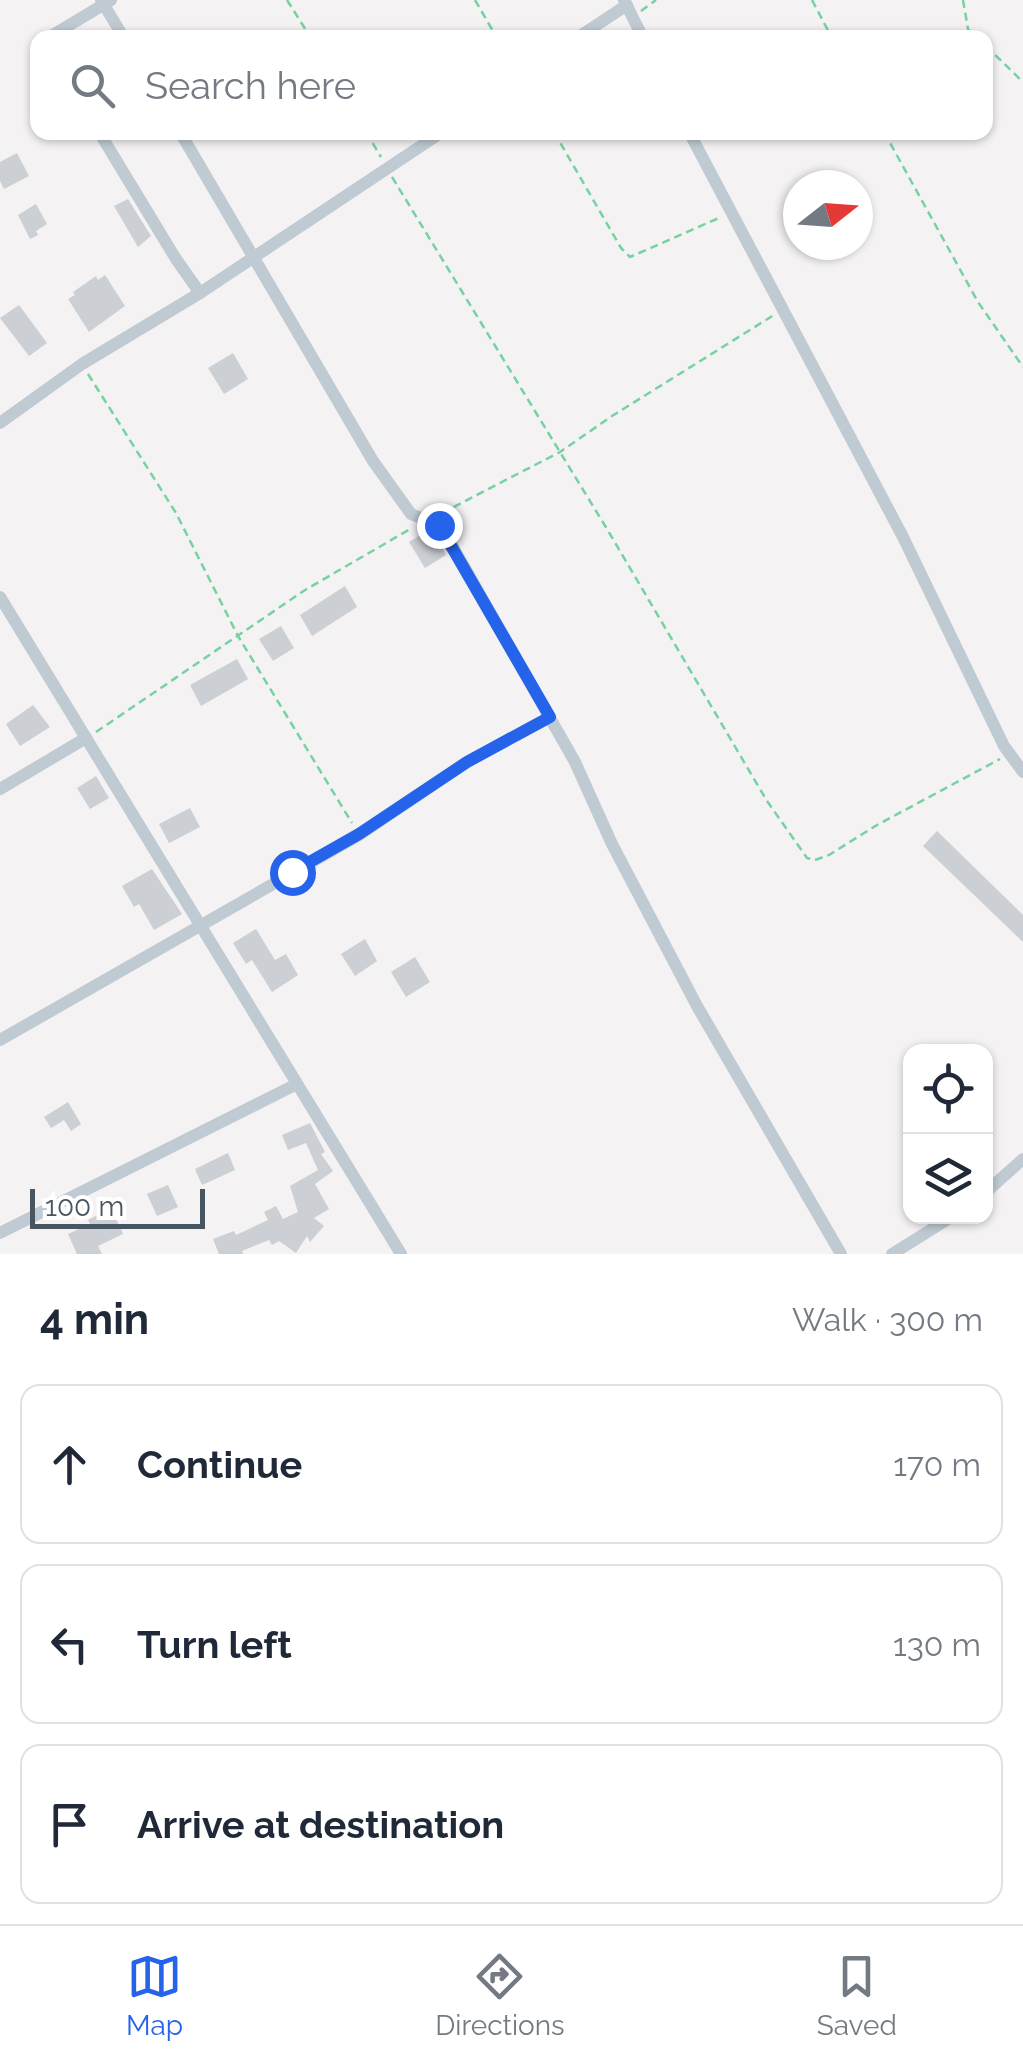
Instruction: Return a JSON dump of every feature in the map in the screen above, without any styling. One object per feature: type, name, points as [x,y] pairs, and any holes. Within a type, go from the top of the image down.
[{"type":"street","points":[[60,30],[105,1],[120,30]]},
{"type":"street","points":[[587,30],[611,12],[628,7],[639,30]]},
{"type":"street","points":[[104,140],[200,293]]},
{"type":"street","points":[[185,140],[372,461],[411,514],[439,525],[445,533],[550,717],[697,1006],[841,1254]]},
{"type":"street","points":[[0,423],[82,364],[200,293],[429,140]]},
{"type":"street","points":[[694,140],[902,537],[1010,754],[1023,772]]},
{"type":"street","points":[[0,597],[401,1254]]},
{"type":"street","points":[[0,1040],[359,834],[418,792],[550,717]]},
{"type":"street","points":[[0,789],[86,738]]},
{"type":"street","points":[[0,1233],[297,1084]]},
{"type":"street","points":[[993,1186],[1023,1159]]},
{"type":"street","points":[[892,1254],[940,1224]]},
{"type":"path","points":[[288,0],[306,30]]},
{"type":"path","points":[[476,0],[493,30]]},
{"type":"path","points":[[628,7],[656,0]]},
{"type":"path","points":[[812,0],[828,30]]},
{"type":"path","points":[[963,0],[969,30]]},
{"type":"path","points":[[993,53],[1023,82]]},
{"type":"path","points":[[371,140],[766,800],[807,858],[829,856],[877,825],[1010,754]]},
{"type":"path","points":[[559,140],[630,257],[732,212]]},
{"type":"path","points":[[888,140],[978,302],[1023,367]]},
{"type":"path","points":[[82,364],[176,514],[238,636],[359,834]]},
{"type":"building","points":[[17,153],[29,176],[4,189],[0,162]]},
{"type":"building","points":[[128,199],[151,236],[138,247],[114,206]]},
{"type":"building","points":[[36,204],[47,224],[30,239],[18,215]]},
{"type":"building","points":[[105,275],[125,306],[89,332],[68,299],[96,276],[98,280]]},
{"type":"building","points":[[19,305],[47,343],[29,356],[0,318]]},
{"type":"building","points":[[233,353],[248,379],[224,394],[208,368]]},
{"type":"building","points":[[427,531],[433,533],[446,555],[425,568],[409,542]]},
{"type":"building","points":[[345,586],[357,607],[312,636],[300,615]]},
{"type":"building","points":[[281,626],[294,648],[273,661],[259,639]]},
{"type":"building","points":[[237,659],[248,679],[201,706],[190,685]]},
{"type":"building","points":[[33,705],[50,727],[20,746],[6,724]]},
{"type":"building","points":[[96,776],[109,798],[90,809],[77,788]]},
{"type":"building","points":[[190,808],[200,827],[169,843],[159,824]]},
{"type":"building","points":[[937,831],[1023,915],[1023,942],[923,846]]},
{"type":"building","points":[[152,869],[182,914],[154,930],[139,904],[134,907],[122,886]]},
{"type":"building","points":[[256,929],[275,960],[286,954],[298,975],[272,992],[252,960],[246,964],[233,943]]},
{"type":"building","points":[[365,939],[377,961],[355,976],[341,954]]},
{"type":"building","points":[[415,957],[430,982],[406,997],[391,972]]},
{"type":"building","points":[[68,1102],[81,1124],[71,1131],[64,1120],[51,1128],[44,1117]]},
{"type":"building","points":[[310,1123],[325,1152],[321,1154],[333,1171],[315,1184],[329,1209],[314,1218],[324,1226],[310,1242],[307,1236],[296,1253],[279,1241],[272,1245],[269,1240],[242,1251],[243,1254],[219,1254],[213,1239],[234,1231],[236,1235],[268,1220],[264,1212],[276,1206],[283,1219],[298,1212],[290,1186],[318,1170],[306,1143],[288,1150],[282,1135]]},
{"type":"building","points":[[228,1153],[235,1170],[202,1185],[195,1169]]},
{"type":"building","points":[[168,1185],[178,1207],[157,1216],[147,1194]]},
{"type":"building","points":[[111,1208],[123,1234],[98,1246],[102,1254],[77,1254],[68,1234]]},
{"type":"route","points":[[292,872],[359,834],[467,762],[550,717],[439,525]]}]
